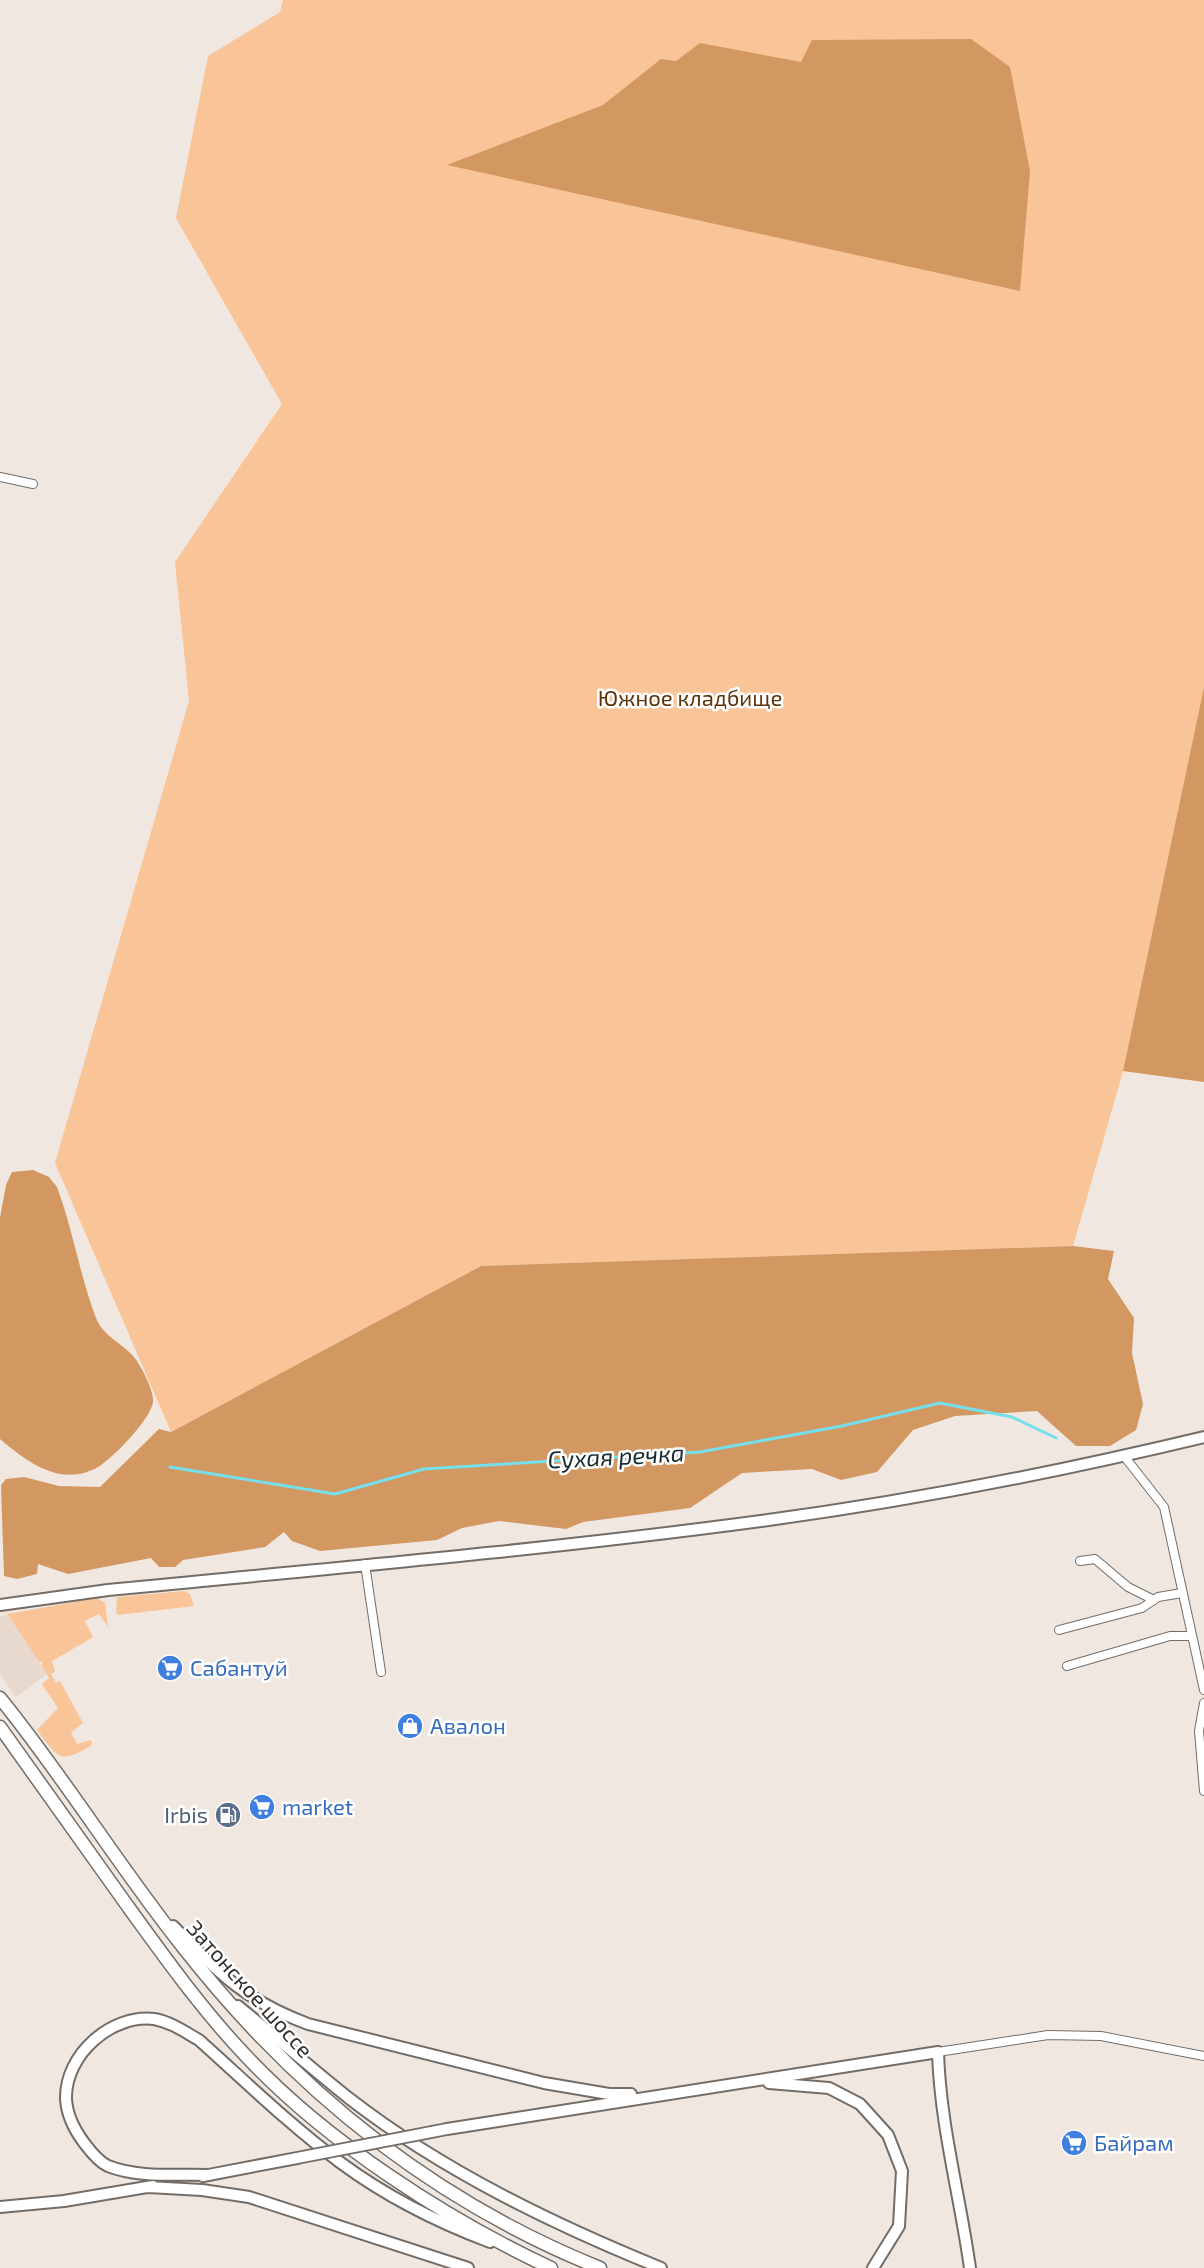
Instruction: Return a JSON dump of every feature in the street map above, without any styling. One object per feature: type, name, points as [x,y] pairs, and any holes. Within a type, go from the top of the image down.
[{"type":"main road","points":[[0,1605],[108,1590],[760,1521],[913,1498],[1124,1456],[1204,1437]]},
{"type":"main road","name":"Затонское шоссе","points":[[0,1698],[148,1901],[212,1984],[271,2050],[363,2131],[432,2180],[501,2221],[600,2268]]},
{"type":"main road","name":"Затонское шоссе","points":[[0,1727],[170,1964],[247,2057],[278,2088],[366,2158],[443,2210],[517,2252],[551,2268]]},
{"type":"main road","points":[[148,1901],[223,1978],[273,2011],[308,2024],[544,2083],[609,2094],[667,2094]]},
{"type":"main road","points":[[212,1984],[352,2100],[441,2161],[577,2234],[661,2268]]},
{"type":"main road","points":[[208,2175],[126,2172],[105,2165],[90,2152],[76,2133],[66,2098],[68,2082],[80,2058],[94,2039],[115,2025],[133,2019],[155,2019],[174,2025],[200,2040],[285,2117],[350,2169],[392,2197],[443,2224],[517,2252]]},
{"type":"main road","points":[[0,2207],[64,2201],[447,2129],[938,2052],[939,2090],[963,2217],[970,2268]]},
{"type":"main road","points":[[745,2082],[829,2088],[860,2104],[888,2135],[902,2171],[899,2226],[873,2268]]},
{"type":"main road","points":[[148,2187],[202,2190],[249,2197],[468,2268]]},
{"type":"street","points":[[0,477],[33,484]]},
{"type":"street","points":[[1124,1456],[1164,1507],[1204,1690]]},
{"type":"street","points":[[1080,1561],[1095,1559],[1128,1587],[1154,1600]]},
{"type":"street","points":[[365,1564],[381,1672]]},
{"type":"street","points":[[1059,1630],[1142,1608],[1154,1600],[1182,1593]]},
{"type":"street","points":[[1068,1665],[1170,1636],[1191,1636]]},
{"type":"street","points":[[1194,1648],[1204,1652]]},
{"type":"street","points":[[1204,1703],[1199,1731],[1204,1791]]},
{"type":"street","points":[[938,2052],[1048,2035],[1101,2036],[1204,2056]]},
{"type":"shaded area","points":[[971,39],[1010,67],[1030,171],[1020,291],[447,165],[603,105],[661,59],[676,61],[700,43],[801,62],[812,40]]},
{"type":"shaded area","points":[[1204,687],[1204,1082],[1123,1071]]},
{"type":"shaded area","points":[[33,1170],[49,1177],[57,1187],[85,1286],[99,1324],[134,1357],[146,1378],[153,1397],[151,1409],[146,1418],[121,1447],[98,1467],[71,1475],[45,1470],[33,1464],[0,1439],[0,1218],[6,1185],[12,1172]]},
{"type":"shaded area","points":[[1073,1246],[1114,1251],[1108,1279],[1134,1318],[1132,1353],[1143,1404],[1136,1430],[1110,1446],[1076,1446],[1037,1411],[955,1416],[913,1430],[877,1472],[841,1480],[812,1469],[742,1473],[690,1508],[583,1522],[566,1529],[499,1521],[462,1528],[437,1540],[320,1551],[292,1541],[284,1532],[265,1547],[183,1560],[175,1567],[159,1567],[151,1558],[68,1574],[38,1564],[37,1574],[17,1579],[4,1576],[1,1485],[6,1479],[24,1477],[59,1486],[100,1487],[159,1429],[171,1432],[481,1266]]},
{"type":"shaded area","points":[[7,1615],[47,1674],[16,1697],[0,1674],[0,1617]]},
{"type":"green space","name":"Южное кладбище","points":[[283,0],[1204,0],[1204,687],[1123,1071],[1073,1246],[481,1266],[171,1432],[55,1163],[189,701],[175,562],[282,404],[176,218],[208,56],[280,12]]},
{"type":"green space","points":[[185,1591],[190,1594],[194,1606],[118,1615],[116,1612],[117,1597]]},
{"type":"green space","points":[[97,1598],[105,1603],[108,1627],[99,1614],[85,1621],[93,1637],[52,1661],[55,1672],[51,1674],[56,1683],[60,1681],[83,1723],[71,1732],[77,1744],[91,1740],[92,1745],[73,1755],[60,1756],[37,1730],[58,1708],[42,1684],[49,1678],[42,1666],[42,1661],[39,1662],[7,1614]]},
{"type":"waterway","name":"Сухая речка","points":[[170,1467],[335,1494],[424,1469],[700,1452],[842,1426],[940,1403],[1012,1417],[1056,1438]]},
{"type":"place","name":"Сабантуй","points":[[170,1668]]},
{"type":"place","name":"Авалон","points":[[410,1726]]},
{"type":"place","name":"market","points":[[262,1807]]},
{"type":"place","name":"Irbis","points":[[228,1815]]},
{"type":"place","name":"Байрам","points":[[1074,2143]]}]
